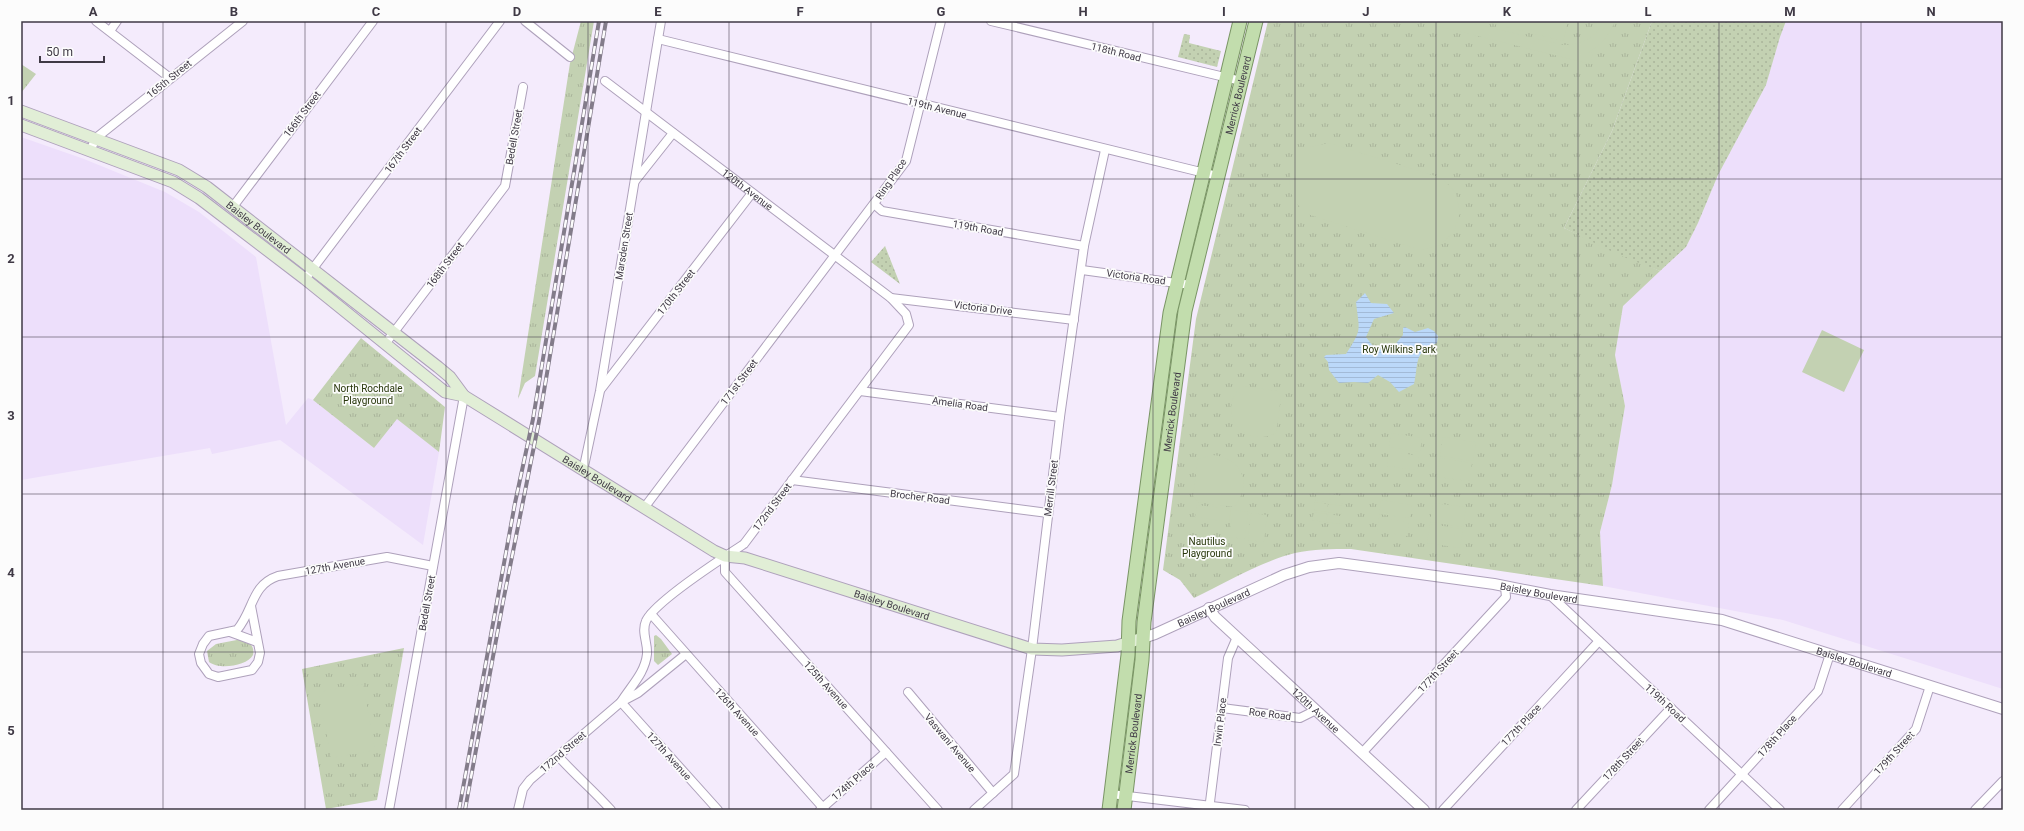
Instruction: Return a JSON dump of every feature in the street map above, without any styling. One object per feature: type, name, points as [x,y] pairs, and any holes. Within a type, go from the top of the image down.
[{"type":"main road","name":"Merrick Boulevard","points":[[1109,810],[1128,642],[1129,621],[1169,321],[1176,283],[1240,21]]},
{"type":"main road","name":"Merrick Boulevard","points":[[1124,810],[1143,638],[1184,318],[1217,176],[1256,21]]},
{"type":"main road","name":"Baisley Boulevard","points":[[21,111],[179,170],[207,187],[393,334],[450,377],[464,396]]},
{"type":"main road","name":"Baisley Boulevard","points":[[21,125],[173,182],[200,198],[305,279],[445,392],[464,396],[540,441],[584,471],[644,508],[725,556],[745,558],[1032,649],[1062,650],[1109,647],[1143,638]]},
{"type":"main road","points":[[224,216],[232,208]]},
{"type":"street","points":[[96,21],[170,78]]},
{"type":"street","points":[[110,31],[117,21]]},
{"type":"street","name":"165th Street","points":[[96,138],[243,21]]},
{"type":"street","name":"166th Street","points":[[232,208],[373,21]]},
{"type":"street","name":"167th Street","points":[[305,279],[500,21]]},
{"type":"street","points":[[525,21],[570,57]]},
{"type":"street","name":"Marsden Street","points":[[584,471],[600,391],[661,21]]},
{"type":"street","name":"Ring Place","points":[[835,256],[906,161],[941,21]]},
{"type":"street","name":"118th Road","points":[[991,21],[1227,79],[1241,81]]},
{"type":"street","name":"119th Avenue","points":[[658,39],[1105,150],[1203,174],[1217,176]]},
{"type":"street","name":"120th Avenue","points":[[605,81],[891,298]]},
{"type":"street","name":"Bedell Street","points":[[505,186],[523,87]]},
{"type":"street","points":[[634,181],[673,133]]},
{"type":"street","points":[[90,151],[96,138]]},
{"type":"street","name":"Merrill Street","points":[[974,810],[1014,774],[1032,649],[1060,417],[1082,270],[1084,246],[1105,150]]},
{"type":"street","name":"168th Street","points":[[385,344],[505,186]]},
{"type":"street","name":"170th Street","points":[[600,391],[752,194]]},
{"type":"street","name":"119th Road","points":[[874,204],[882,211],[1084,246]]},
{"type":"street","name":"171st Street","points":[[644,508],[835,256]]},
{"type":"street","name":"Victoria Road","points":[[1082,270],[1191,285]]},
{"type":"street","name":"Victoria Drive","points":[[891,298],[1074,320]]},
{"type":"street","name":"172nd Street","points":[[621,702],[645,666],[647,652],[644,628],[651,614],[706,568],[744,544],[909,325],[906,314],[891,298]]},
{"type":"street","name":"Amelia Road","points":[[860,390],[1060,417]]},
{"type":"street","name":"Bedell Street","points":[[389,810],[464,396]]},
{"type":"street","name":"Brocher Road","points":[[792,480],[1048,513]]},
{"type":"street","name":"125th Avenue","points":[[725,556],[725,572],[938,810]]},
{"type":"street","name":"127th Avenue","points":[[230,632],[237,630],[242,624],[259,587],[268,579],[387,557],[433,566]]},
{"type":"street","name":"Baisley Boulevard","points":[[1143,638],[1284,574],[1309,566],[1339,563],[1505,586],[1550,595],[1722,620],[2003,709]]},
{"type":"street","name":"177th Street","points":[[1362,753],[1506,597],[1505,586]]},
{"type":"street","name":"119th Road","points":[[1550,595],[1780,810]]},
{"type":"street","points":[[251,606],[260,653],[258,662],[252,670],[218,677],[209,674],[201,664],[199,654],[203,644],[209,636],[230,632],[257,642]]},
{"type":"street","name":"120th Avenue","points":[[1209,608],[1237,637],[1424,810]]},
{"type":"street","name":"126th Avenue","points":[[651,614],[822,809]]},
{"type":"street","name":"Irwin Place","points":[[1210,808],[1228,658],[1237,637]]},
{"type":"street","name":"177th Place","points":[[1444,810],[1599,641]]},
{"type":"street","name":"172nd Street","points":[[518,810],[523,789],[530,780],[621,702],[638,693],[686,654]]},
{"type":"street","name":"178th Place","points":[[1709,810],[1818,691],[1830,654]]},
{"type":"street","name":"179th Street","points":[[1842,810],[1916,729],[1930,686]]},
{"type":"street","name":"Vaswani Avenue","points":[[908,692],[993,793]]},
{"type":"street","name":"127th Avenue","points":[[621,702],[718,810]]},
{"type":"street","name":"Roe Road","points":[[1222,708],[1300,718],[1316,710]]},
{"type":"street","name":"178th Street","points":[[1576,810],[1671,708]]},
{"type":"street","name":"174th Place","points":[[822,809],[886,752]]},
{"type":"street","points":[[558,756],[611,810]]},
{"type":"street","points":[[1975,810],[2003,781]]},
{"type":"street","points":[[1111,794],[1210,808],[1245,810]]},
{"type":"shaded area","points":[[1786,21],[2003,21],[2003,689],[1783,620],[1603,586],[1600,532],[1612,485],[1625,406],[1615,355],[1623,305],[1686,247],[1698,223],[1718,175],[1766,85]]},
{"type":"shaded area","points":[[21,137],[84,159],[165,192],[199,212],[256,257],[286,425],[308,398],[313,400],[374,448],[397,418],[439,452],[423,545],[280,440],[212,454],[210,448],[21,480]]},
{"type":"green space","points":[[581,21],[594,21],[535,376],[525,383],[518,399],[570,63]]},
{"type":"green space","name":"Roy Wilkins Park","points":[[1268,21],[1652,21],[1612,131],[1564,228],[1660,271],[1623,306],[1615,355],[1625,406],[1612,485],[1600,532],[1603,586],[1351,549],[1309,551],[1282,557],[1244,573],[1194,598],[1180,580],[1163,570],[1196,319]]},
{"type":"green space","points":[[1417,21],[1463,21],[1563,45],[1570,45],[1582,42],[1592,36],[1603,21],[1615,21],[1604,39],[1588,52],[1593,53],[1590,64]]},
{"type":"green space","points":[[1482,21],[1568,21],[1563,41]]},
{"type":"green space","points":[[1652,21],[1786,21],[1766,85],[1718,175],[1698,223],[1686,247],[1660,271],[1621,256],[1564,228],[1612,131]]},
{"type":"green space","points":[[1184,34],[1190,35],[1189,43],[1221,51],[1217,67],[1178,57]]},
{"type":"green space","points":[[21,64],[36,74],[21,93]]},
{"type":"green space","points":[[1329,143],[1442,178],[1456,193],[1460,213],[1454,232],[1440,245],[1420,250],[1307,214],[1293,200],[1289,180],[1295,161],[1309,147]]},
{"type":"green space","points":[[885,246],[900,284],[871,262]]},
{"type":"green space","points":[[1822,330],[1864,350],[1844,392],[1802,372]]},
{"type":"green space","name":"North Rochdale Playground","points":[[361,338],[445,407],[439,452],[397,419],[374,448],[313,400]]},
{"type":"green space","points":[[1241,386],[1277,391],[1281,397],[1276,433],[1264,437],[1253,436],[1243,432],[1236,426],[1232,417],[1231,407],[1234,396]]},
{"type":"green space","points":[[1391,433],[1422,438],[1420,452],[1389,447]]},
{"type":"green space","points":[[1443,437],[1476,442],[1473,461],[1440,456]]},
{"type":"green space","points":[[1389,451],[1419,456],[1417,470],[1387,466]]},
{"type":"green space","points":[[1213,455],[1223,457],[1231,461],[1242,474],[1243,490],[1234,507],[1198,502],[1193,496],[1198,459]]},
{"type":"green space","points":[[1440,458],[1472,463],[1469,481],[1437,477]]},
{"type":"green space","points":[[1317,492],[1330,494],[1329,502],[1315,500]]},
{"type":"green space","points":[[1331,494],[1343,496],[1342,504],[1330,502]]},
{"type":"green space","points":[[1381,500],[1412,505],[1410,518],[1379,514]]},
{"type":"green space","points":[[1315,502],[1328,504],[1327,512],[1314,510]]},
{"type":"green space","points":[[1433,503],[1466,507],[1463,527],[1430,522]]},
{"type":"green space","points":[[1329,504],[1342,506],[1341,514],[1328,512]]},
{"type":"green space","points":[[1197,505],[1231,509],[1229,522],[1195,517]]},
{"type":"green space","points":[[1233,510],[1248,512],[1245,539],[1229,537]]},
{"type":"green space","points":[[1314,512],[1327,514],[1326,522],[1312,520]]},
{"type":"green space","points":[[1251,513],[1267,515],[1264,542],[1248,540]]},
{"type":"green space","points":[[1328,514],[1340,516],[1339,524],[1326,522]]},
{"type":"green space","points":[[1379,517],[1409,522],[1407,536],[1377,531]]},
{"type":"green space","points":[[1430,524],[1463,529],[1460,548],[1427,543]]},
{"type":"green space","points":[[656,635],[661,639],[672,654],[658,665],[654,661],[654,636]]},
{"type":"green space","points":[[242,639],[249,643],[253,649],[253,655],[250,659],[232,666],[219,666],[209,662],[207,651],[216,644]]},
{"type":"green space","points":[[404,648],[377,800],[326,809],[302,669]]},
{"type":"green space","points":[[363,684],[375,750],[331,758],[319,692]]},
{"type":"water","points":[[1365,293],[1371,303],[1387,304],[1394,313],[1374,319],[1366,337],[1372,345],[1388,353],[1403,335],[1403,328],[1405,327],[1415,332],[1428,328],[1434,331],[1438,336],[1437,343],[1429,346],[1420,354],[1414,384],[1399,392],[1390,382],[1378,375],[1368,383],[1339,383],[1329,370],[1328,362],[1324,357],[1326,355],[1346,354],[1355,339],[1359,324],[1356,302]]},
{"type":"railway","points":[[459,810],[515,503],[533,419],[599,21]]},
{"type":"railway","points":[[465,810],[503,602],[539,421],[606,21]]},
{"type":"park label","name":"Nautilus Playground","points":[[1207,546]]}]
